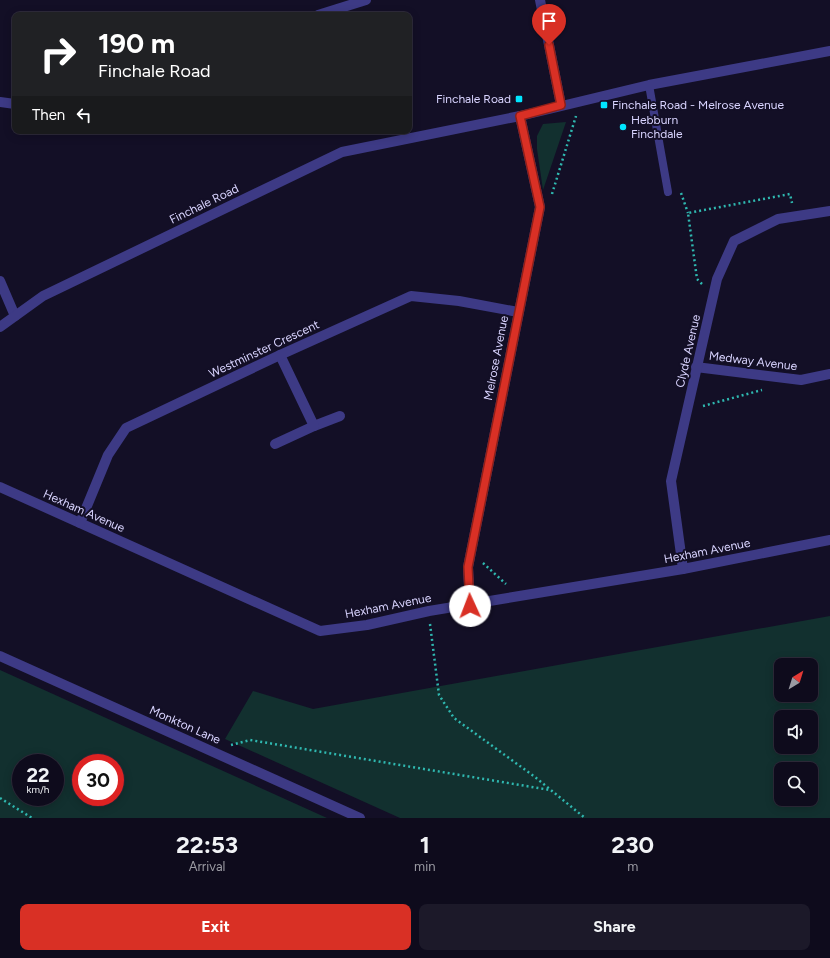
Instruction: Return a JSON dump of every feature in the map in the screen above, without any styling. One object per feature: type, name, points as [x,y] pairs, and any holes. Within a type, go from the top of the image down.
[{"type":"street","points":[[327,12],[362,0]]},
{"type":"street","points":[[540,0],[561,105]]},
{"type":"street","name":"Finchale Road","points":[[0,326],[43,296],[342,152],[520,116],[561,105],[649,86],[830,51]]},
{"type":"street","points":[[0,102],[12,104]]},
{"type":"street","name":"Melrose Avenue","points":[[470,606],[468,567],[540,207],[520,116]]},
{"type":"street","name":"Clyde Avenue","points":[[683,569],[671,481],[696,367],[715,294],[717,279],[734,241],[778,219],[830,211]]},
{"type":"street","points":[[0,281],[16,316]]},
{"type":"street","name":"Westminster Crescent","points":[[80,523],[108,455],[126,428],[280,355],[411,296],[459,301],[518,312]]},
{"type":"street","points":[[280,355],[314,426]]},
{"type":"street","name":"Medway Avenue","points":[[696,367],[801,380],[830,374]]},
{"type":"street","points":[[275,444],[340,416]]},
{"type":"street","name":"Hexham Avenue","points":[[0,487],[320,631],[367,625],[429,611],[470,606],[683,569],[830,540]]},
{"type":"street","name":"Monkton Lane","points":[[0,656],[360,818]]},
{"type":"lane","points":[[649,86],[668,192]]},
{"type":"path","points":[[540,207],[549,204],[574,120],[584,100]]},
{"type":"path","points":[[715,294],[696,279],[688,213],[790,194],[796,216]]},
{"type":"path","points":[[688,409],[763,390]]},
{"type":"path","points":[[471,552],[519,597]]},
{"type":"path","points":[[429,611],[439,695],[454,718],[585,818]]},
{"type":"path","points":[[209,750],[250,740],[550,790]]},
{"type":"path","points":[[0,798],[32,818]]},
{"type":"green space","points":[[566,122],[543,190],[537,149],[537,136],[543,124]]},
{"type":"green space","points":[[830,616],[830,818],[400,818],[225,739],[253,691],[313,709]]},
{"type":"green space","points":[[0,670],[327,818],[0,818]]},
{"type":"place","name":"Finchale Road","points":[[519,99]]},
{"type":"place","name":"Finchale Road - Melrose Avenue","points":[[604,105]]},
{"type":"place","name":"Hebburn Finchdale","points":[[623,127]]},
{"type":"route","points":[[470,606],[468,567],[540,207],[520,116],[561,105],[549,45]]}]
